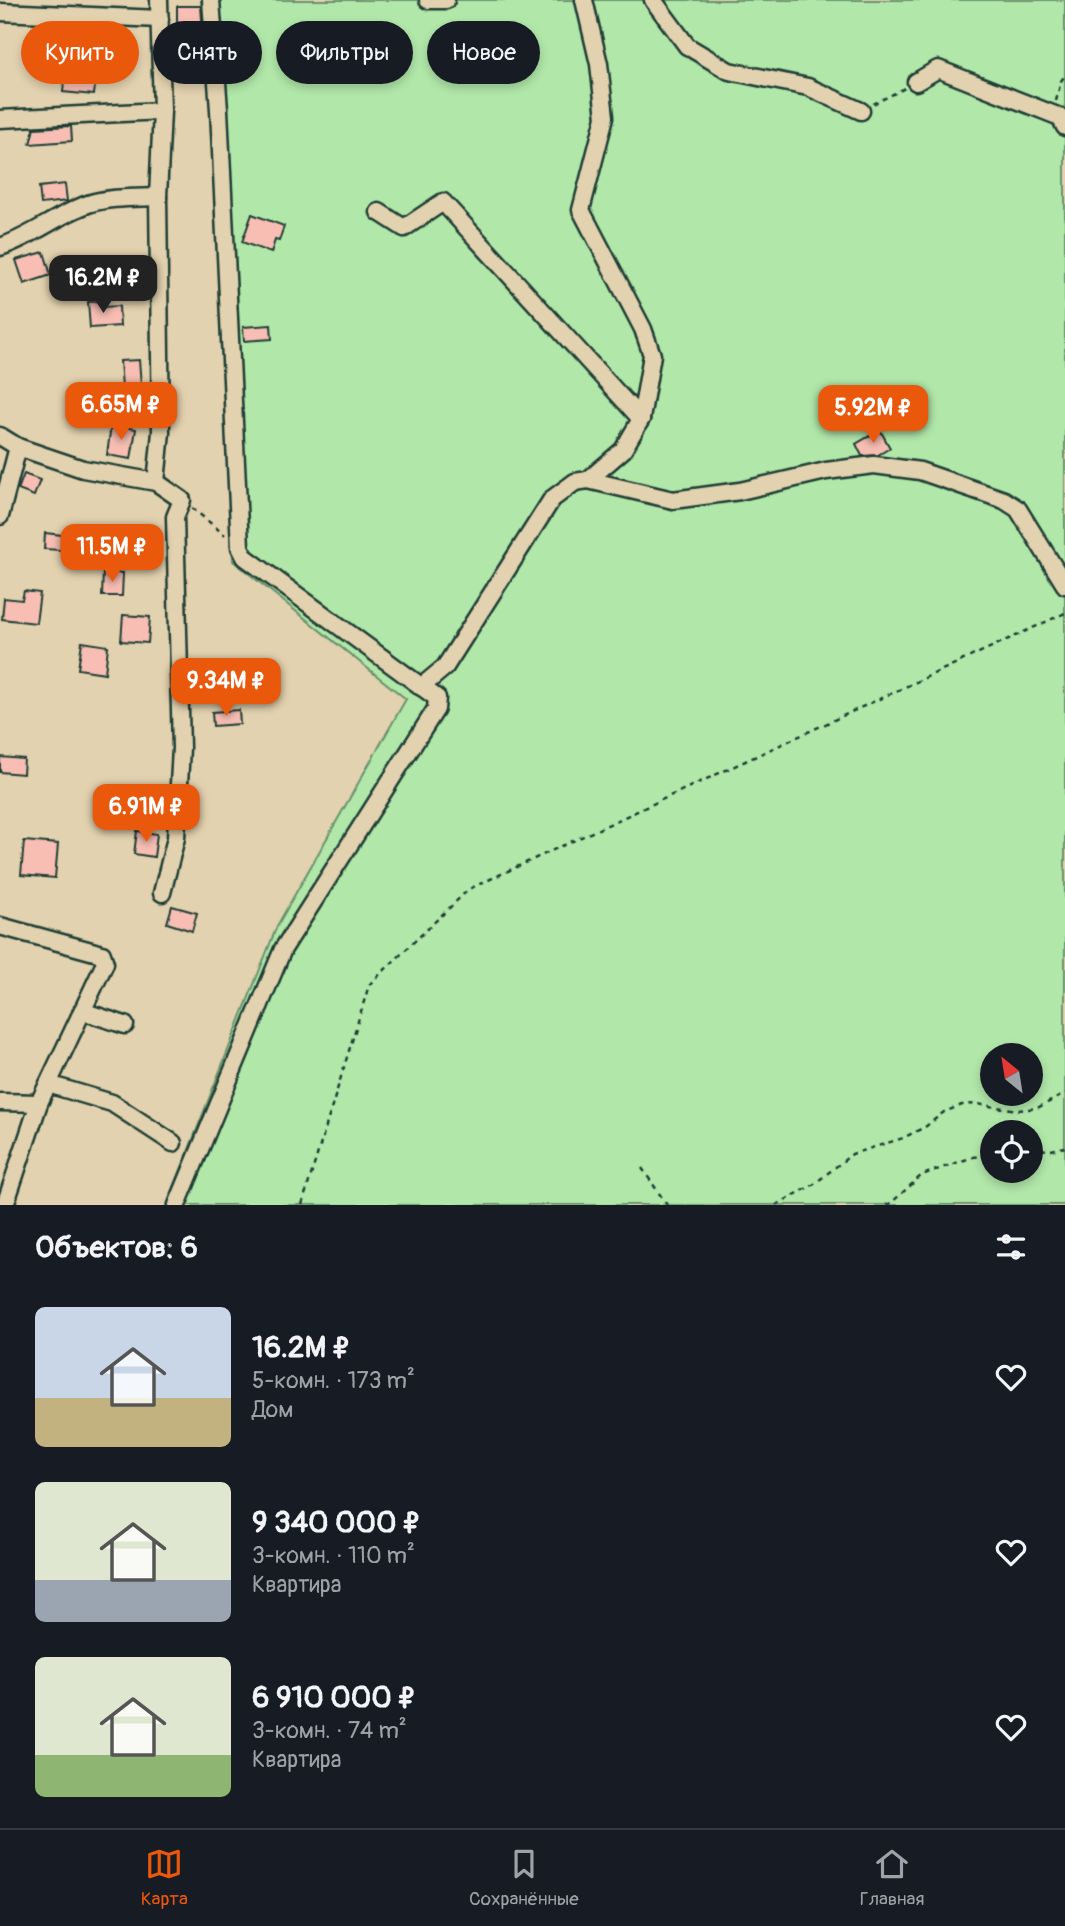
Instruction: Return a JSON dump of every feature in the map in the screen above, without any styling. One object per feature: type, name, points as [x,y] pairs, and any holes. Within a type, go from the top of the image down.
[{"type":"lane","points":[[156,482],[160,432],[158,197],[162,111],[159,0]]},
{"type":"lane","points":[[177,1205],[283,949],[436,709],[437,698],[245,557],[240,547],[219,110],[211,0]]},
{"type":"lane","points":[[428,0],[446,0]]},
{"type":"lane","points":[[584,0],[599,64],[604,117],[581,209],[643,329],[652,355],[641,419],[624,450],[588,480]]},
{"type":"lane","points":[[653,0],[687,46],[729,71],[808,87],[861,111]]},
{"type":"lane","points":[[0,12],[160,19]]},
{"type":"lane","points":[[916,82],[938,69],[1060,117],[1065,127]]},
{"type":"lane","points":[[0,119],[162,111]]},
{"type":"lane","points":[[0,247],[19,241],[86,205],[101,201],[158,197]]},
{"type":"lane","points":[[379,212],[404,228],[443,202],[641,419]]},
{"type":"lane","points":[[0,436],[18,447],[83,469],[156,482],[182,499],[176,517],[181,748],[176,838],[162,893]]},
{"type":"lane","points":[[0,516],[18,447]]},
{"type":"lane","points":[[421,687],[445,667],[552,499],[575,482],[588,480],[673,500],[740,491],[826,471],[874,465],[920,471],[1004,500],[1018,509],[1065,585]]},
{"type":"lane","points":[[0,926],[102,954],[105,963],[39,1103],[5,1205]]},
{"type":"lane","points":[[82,1011],[125,1025]]},
{"type":"lane","points":[[48,1084],[112,1102],[173,1143]]},
{"type":"lane","points":[[0,1102],[39,1103]]},
{"type":"path","points":[[1049,113],[1065,75]]},
{"type":"path","points":[[861,111],[916,82]]},
{"type":"path","points":[[182,499],[240,547]]},
{"type":"path","points":[[302,1205],[369,985],[469,888],[1065,613]]},
{"type":"path","points":[[776,1205],[813,1185],[852,1154],[902,1139],[925,1127],[944,1112],[962,1105],[1018,1110],[1037,1108],[1065,1094]]},
{"type":"path","points":[[1043,1150],[1065,1147]]},
{"type":"path","points":[[886,1205],[922,1175],[980,1156]]},
{"type":"path","points":[[642,1168],[667,1205]]},
{"type":"green space","points":[[201,0],[1065,0],[1065,1205],[167,1205],[277,926],[406,699],[233,561],[209,84],[262,84],[262,21],[203,21]]},
{"type":"building","points":[[177,6],[201,6],[202,21],[177,21]]},
{"type":"building","points":[[64,84],[95,84],[94,95],[63,92]]},
{"type":"building","points":[[71,126],[72,141],[30,144],[34,128]]},
{"type":"building","points":[[65,184],[67,201],[41,204],[39,187]]},
{"type":"building","points":[[252,214],[284,226],[271,253],[242,242]]},
{"type":"building","points":[[44,252],[51,275],[24,284],[16,260]]},
{"type":"building","points":[[103,301],[103,307],[119,306],[120,326],[90,328],[88,302]]},
{"type":"building","points":[[271,325],[272,339],[244,341],[243,327]]},
{"type":"building","points":[[139,360],[141,385],[122,387],[120,361]]},
{"type":"building","points":[[111,425],[136,429],[131,459],[107,455]]},
{"type":"building","points":[[880,430],[890,448],[878,455],[862,456],[856,444]]},
{"type":"building","points":[[24,474],[40,480],[34,496],[18,490]]},
{"type":"building","points":[[45,533],[62,535],[61,550],[44,549]]},
{"type":"building","points":[[103,572],[123,573],[122,596],[102,596]]},
{"type":"building","points":[[24,591],[40,593],[36,623],[2,619],[4,598],[22,600]]},
{"type":"building","points":[[123,615],[150,617],[148,643],[121,641]]},
{"type":"building","points":[[82,642],[108,646],[105,673],[78,669]]},
{"type":"building","points":[[239,710],[240,724],[213,726],[212,712]]},
{"type":"building","points":[[0,757],[24,759],[23,774],[0,772]]},
{"type":"building","points":[[137,831],[157,834],[154,857],[134,854]]},
{"type":"building","points":[[24,841],[58,844],[55,878],[21,875]]},
{"type":"building","points":[[172,906],[197,913],[192,931],[167,923]]}]
